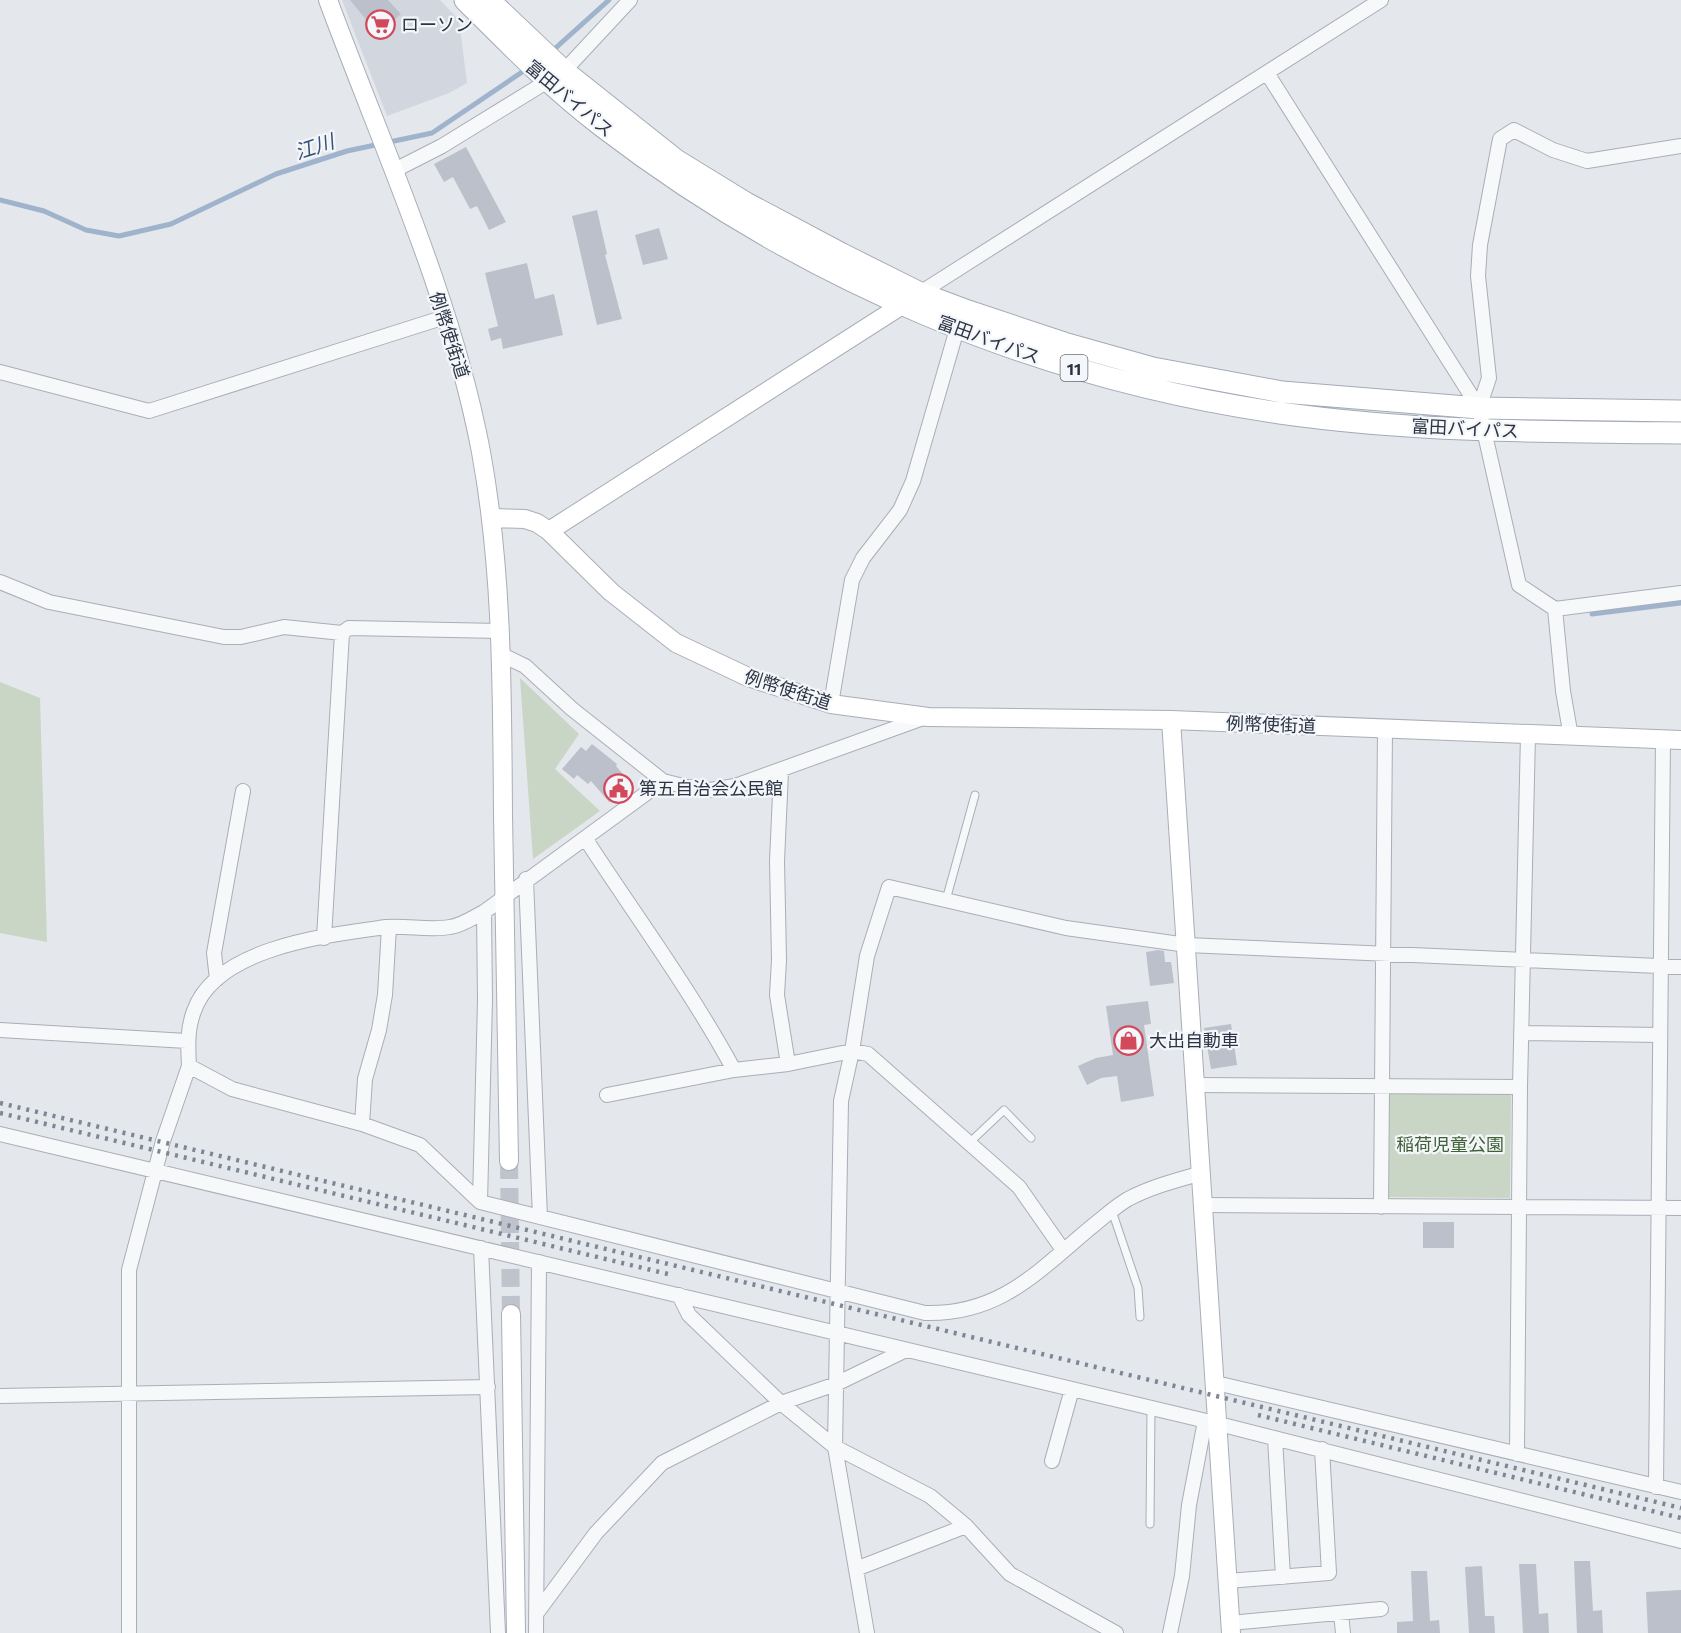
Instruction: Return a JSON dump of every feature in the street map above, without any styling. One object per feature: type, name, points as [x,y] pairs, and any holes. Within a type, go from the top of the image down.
[{"type":"main road","name":"富田バイパス","points":[[465,0],[553,73],[600,125],[663,171],[738,219],[839,275],[911,299],[1154,368],[1282,392],[1479,408],[1681,411]]},
{"type":"main road","name":"富田バイパス","points":[[489,0],[530,53]]},
{"type":"main road","name":"富田バイパス","points":[[911,299],[957,329],[1059,364],[1150,388],[1221,403],[1281,413],[1387,424],[1484,430],[1681,434]]},
{"type":"street","name":"例幣使街道","points":[[328,0],[445,317],[472,409],[492,518],[525,519],[549,531],[611,592],[676,642],[748,677],[831,704],[928,717],[1171,720],[1672,740]]},
{"type":"street","points":[[393,171],[442,146],[553,73],[630,0]]},
{"type":"street","points":[[549,531],[1381,0]]},
{"type":"street","points":[[1267,73],[1479,408],[1519,585],[1555,609],[1681,593]]},
{"type":"street","points":[[1479,408],[1489,378],[1478,276],[1479,255],[1500,139],[1514,130],[1553,150],[1587,161],[1681,146]]},
{"type":"street","points":[[0,372],[150,411],[445,317]]},
{"type":"street","points":[[831,704],[852,580],[862,558],[900,510],[913,481],[957,329]]},
{"type":"street","points":[[492,518],[502,655],[509,1161]]},
{"type":"street","points":[[0,582],[49,602],[225,637],[241,637],[284,627],[342,633],[349,628],[501,631]]},
{"type":"street","points":[[1555,609],[1563,691],[1571,736]]},
{"type":"street","points":[[324,938],[342,633]]},
{"type":"street","points":[[502,655],[525,666],[572,709],[663,781],[710,790],[735,786],[781,772],[928,717]]},
{"type":"street","points":[[1170,1633],[1182,1576],[1189,1505],[1212,1423],[1216,1383],[1171,720]]},
{"type":"street","points":[[1381,1207],[1385,729]]},
{"type":"street","points":[[1516,1454],[1522,959],[1528,734]]},
{"type":"street","points":[[1656,1487],[1661,966],[1672,740]]},
{"type":"street","points":[[781,772],[777,861],[780,960],[777,995],[788,1064]]},
{"type":"street","points":[[129,1633],[129,1270],[155,1170],[189,1066],[187,1041],[194,1010],[207,989],[226,972],[273,948],[389,927],[453,927],[484,912],[526,879],[663,781]]},
{"type":"street","points":[[217,979],[214,953],[243,791]]},
{"type":"street","points":[[585,838],[668,966],[686,987],[693,1005],[706,1018],[734,1070]]},
{"type":"street","points":[[526,879],[540,1217]]},
{"type":"street","points":[[867,1633],[836,1447],[841,1101],[852,1051],[867,956],[889,887],[1066,928],[1187,945],[1681,967]]},
{"type":"street","points":[[480,1202],[485,1000],[484,912]]},
{"type":"street","points":[[362,1124],[365,1079],[379,1030],[385,995],[389,927]]},
{"type":"street","points":[[0,1030],[187,1041]]},
{"type":"street","points":[[1521,1033],[1660,1035]]},
{"type":"street","points":[[607,1095],[734,1070],[788,1064],[852,1051],[868,1054],[1019,1187],[1063,1250]]},
{"type":"street","points":[[189,1066],[232,1089],[362,1124],[420,1145],[480,1202],[925,1313],[959,1312],[977,1308],[1003,1296],[1029,1279],[1127,1200],[1152,1188],[1202,1173]]},
{"type":"street","points":[[1196,1085],[1520,1087]]},
{"type":"street","points":[[0,1134],[1322,1449],[1681,1541]]},
{"type":"street","points":[[1204,1205],[1681,1208]]},
{"type":"street","points":[[481,1248],[498,1633]]},
{"type":"street","points":[[536,1633],[539,1262]]},
{"type":"street","points":[[679,1295],[689,1315],[781,1403],[836,1447],[930,1496],[966,1526],[1010,1574],[1116,1633]]},
{"type":"street","points":[[511,1314],[516,1633]]},
{"type":"street","points":[[536,1614],[596,1533],[662,1463],[781,1403],[836,1384],[906,1350]]},
{"type":"street","points":[[1216,1383],[1681,1492]]},
{"type":"street","points":[[0,1396],[488,1387]]},
{"type":"street","points":[[1052,1461],[1072,1389]]},
{"type":"street","points":[[1212,1423],[1230,1628],[1289,1618],[1381,1609]]},
{"type":"street","points":[[1275,1438],[1283,1576]]},
{"type":"street","points":[[1227,1581],[1329,1573],[1322,1449]]},
{"type":"street","points":[[855,1569],[966,1526]]},
{"type":"street","points":[[1341,1613],[1343,1633]]},
{"type":"street","points":[[1289,1618],[1290,1633]]},
{"type":"lane","points":[[946,900],[975,795]]},
{"type":"lane","points":[[968,1144],[1004,1110],[1031,1138]]},
{"type":"lane","points":[[1112,1211],[1138,1288],[1140,1317]]},
{"type":"lane","points":[[1150,1524],[1151,1408]]},
{"type":"shaded area","points":[[342,0],[440,0],[459,20],[467,83],[449,93],[387,116]]},
{"type":"green space","points":[[520,678],[579,734],[555,769],[600,811],[533,859]]},
{"type":"green space","points":[[0,682],[40,698],[47,942],[0,933]]},
{"type":"green space","name":"稲荷児童公園","points":[[1389,1091],[1511,1092],[1510,1198],[1388,1197]]},
{"type":"building","name":"ローソン","points":[[350,0],[388,0],[401,14],[378,34]]},
{"type":"building","points":[[466,147],[506,222],[489,230],[477,206],[470,209],[453,177],[444,182],[434,164]]},
{"type":"building","points":[[597,210],[607,254],[605,255],[622,319],[597,325],[572,216]]},
{"type":"building","points":[[659,228],[668,259],[643,265],[635,235]]},
{"type":"building","points":[[527,263],[535,299],[554,294],[563,335],[503,349],[501,338],[491,341],[488,329],[498,326],[485,273]]},
{"type":"building","points":[[592,744],[617,764],[616,766],[633,786],[615,801],[613,799],[609,802],[591,781],[588,784],[577,775],[574,779],[562,769],[581,747],[586,751]]},
{"type":"building","points":[[1164,951],[1165,962],[1171,962],[1174,983],[1150,986],[1146,952]]},
{"type":"building","name":"大出自動車","points":[[1148,1001],[1151,1024],[1144,1025],[1154,1096],[1121,1102],[1117,1076],[1101,1078],[1087,1085],[1078,1066],[1096,1058],[1113,1055],[1106,1006]]},
{"type":"building","points":[[1231,1024],[1237,1065],[1211,1069],[1204,1028]]},
{"type":"building","points":[[1423,1222],[1454,1222],[1454,1248],[1423,1248]]},
{"type":"building","points":[[1574,1561],[1590,1561],[1593,1611],[1602,1610],[1603,1633],[1577,1633]]},
{"type":"building","points":[[1519,1564],[1536,1564],[1539,1614],[1548,1613],[1549,1633],[1523,1633]]},
{"type":"building","points":[[1482,1566],[1485,1616],[1494,1616],[1495,1633],[1469,1633],[1465,1567]]},
{"type":"building","points":[[1411,1571],[1427,1571],[1430,1621],[1439,1620],[1440,1633],[1397,1633],[1397,1622],[1413,1621]]},
{"type":"building","points":[[1681,1590],[1681,1633],[1648,1633],[1646,1592]]},
{"type":"waterway","name":"江川","points":[[550,53],[609,0]]},
{"type":"waterway","name":"江川","points":[[0,200],[44,211],[86,230],[119,236],[171,224],[276,174],[347,151],[432,133],[528,68]]},
{"type":"waterway","points":[[1592,614],[1681,603]]},
{"type":"tunnel","points":[[509,1161],[511,1314]]},
{"type":"railway","points":[[0,1103],[1681,1508]]},
{"type":"railway","points":[[0,1113],[672,1275]]},
{"type":"railway","points":[[1258,1415],[1681,1518]]},
{"type":"place","name":"ローソン","points":[[380,24]]},
{"type":"place","name":"第五自治会公民館","points":[[618,788]]},
{"type":"place","name":"大出自動車","points":[[1128,1040]]}]
